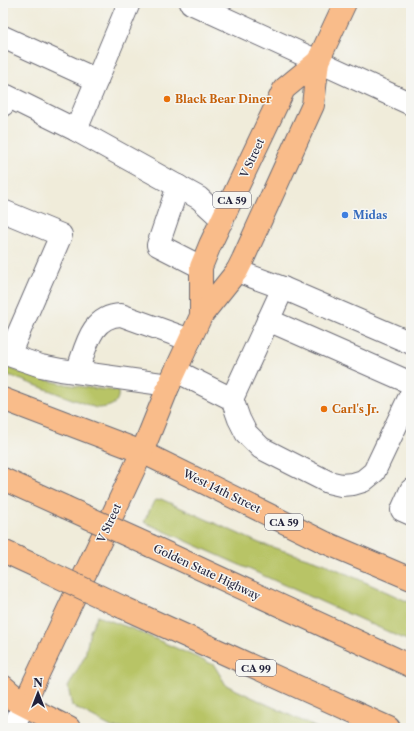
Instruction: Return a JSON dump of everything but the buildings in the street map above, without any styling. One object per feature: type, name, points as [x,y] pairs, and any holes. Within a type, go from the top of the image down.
[{"type":"main road","name":"V Street","points":[[24,704],[151,456],[172,378],[201,316],[237,271],[313,105],[318,60],[345,3]]},
{"type":"main road","name":"V Street","points":[[201,316],[201,267],[222,220],[284,89],[318,60]]},
{"type":"main road","name":"West 14th Street","points":[[3,398],[151,456],[324,542],[411,579]]},
{"type":"main road","name":"Golden State Highway","points":[[3,479],[411,666]]},
{"type":"main road","name":"CA 99","points":[[3,551],[122,607],[389,728]]},
{"type":"main road","points":[[3,686],[24,704]]},
{"type":"main road","points":[[3,696],[24,704],[69,728]]},
{"type":"main road","points":[[3,706],[24,704]]},
{"type":"street","points":[[76,130],[129,3]]},
{"type":"street","points":[[192,3],[411,104]]},
{"type":"street","points":[[3,37],[97,80]]},
{"type":"street","points":[[3,105],[7,96],[76,130],[199,198],[222,220]]},
{"type":"street","points":[[178,186],[158,245],[201,267]]},
{"type":"street","points":[[3,211],[61,235],[6,354],[41,366],[77,372],[172,378],[232,399]]},
{"type":"street","points":[[237,271],[283,288],[411,343]]},
{"type":"street","points":[[283,288],[232,399],[239,419],[246,432],[261,448],[328,482],[341,485],[363,481],[374,472],[411,394]]},
{"type":"street","points":[[77,372],[93,329],[102,320],[110,315],[121,315],[190,340]]},
{"type":"street","points":[[268,320],[411,383]]},
{"type":"street","points":[[411,490],[402,510],[411,514]]},
{"type":"street","name":"V Street","points":[[14,728],[24,704]]},
{"type":"green space","points":[[3,365],[45,380],[88,388],[118,391],[117,400],[112,405],[96,408],[3,373]]},
{"type":"green space","points":[[161,499],[259,543],[323,563],[411,603],[411,642],[144,522],[154,501]]},
{"type":"green space","points":[[97,616],[133,629],[214,665],[226,685],[317,728],[113,728],[72,706],[68,687],[85,656],[90,631]]},
{"type":"place","name":"Black Bear Diner","points":[[167,99]]},
{"type":"place","name":"Midas","points":[[345,215]]},
{"type":"place","name":"Carl's Jr.","points":[[324,409]]}]
